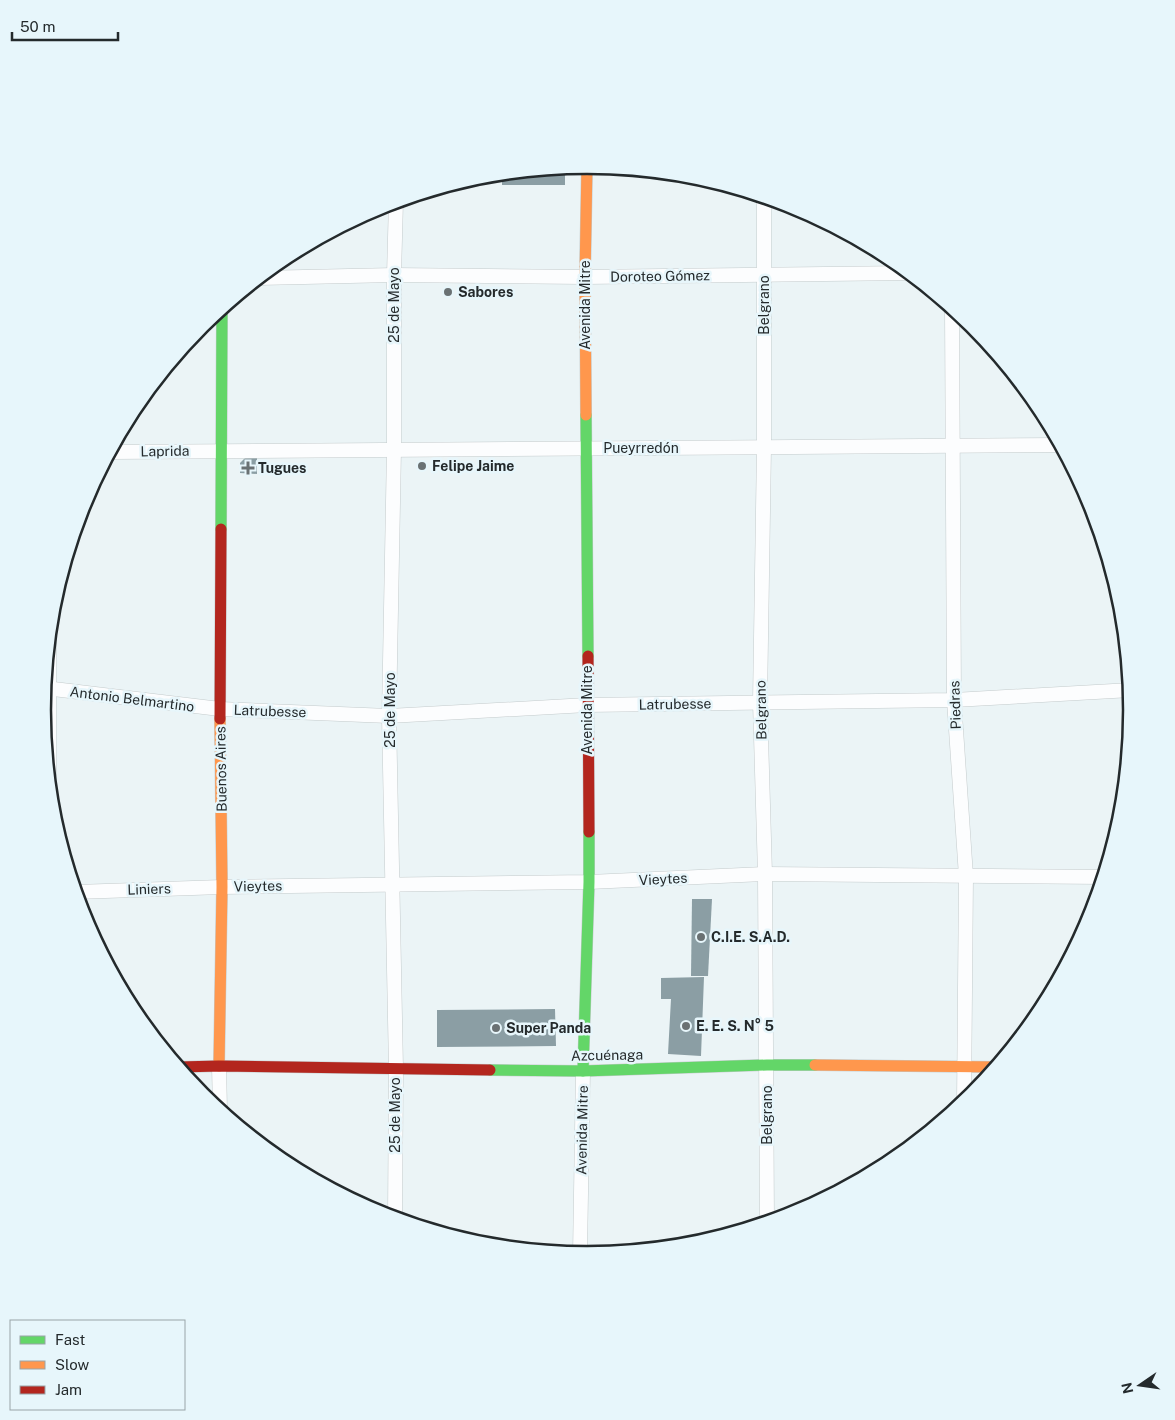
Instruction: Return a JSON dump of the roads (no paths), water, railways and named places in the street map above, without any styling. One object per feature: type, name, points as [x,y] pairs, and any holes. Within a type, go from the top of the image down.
[{"type":"street","name":"Avenida Mitre","points":[[580,1246],[588,882],[585,277],[587,174]]},
{"type":"street","name":"Belgrano","points":[[764,204],[764,447],[760,702],[765,874],[767,1215]]},
{"type":"street","name":"25 de Mayo","points":[[395,1210],[396,1069],[389,716],[396,210]]},
{"type":"street","name":"Doroteo Gómez","points":[[271,278],[394,275],[585,277],[898,273]]},
{"type":"street","name":"Piedras","points":[[952,317],[954,700],[966,876],[964,1092]]},
{"type":"street","name":"Buenos Aires","points":[[220,1100],[222,887],[220,709],[222,318]]},
{"type":"street","name":"Pueyrredón","points":[[220,450],[1054,445]]},
{"type":"street","name":"Laprida","points":[[118,452],[220,450]]},
{"type":"street","name":"Antonio Belmartino","points":[[52,690],[220,709]]},
{"type":"street","name":"Latrubesse","points":[[220,709],[389,716],[587,705],[954,700],[1123,690]]},
{"type":"street","name":"Vieytes","points":[[222,887],[588,882],[765,874],[1097,877]]},
{"type":"street","name":"Liniers","points":[[84,892],[222,887]]},
{"type":"street","name":"Azcuénaga","points":[[187,1067],[583,1071],[767,1065],[989,1066]]},
{"type":"place","name":"Sabores","points":[[448,292]]},
{"type":"place","name":"Felipe Jaime","points":[[422,466]]},
{"type":"place","name":"Tugues","points":[[248,468]]},
{"type":"place","name":"C.I.E. S.A.D.","points":[[701,937]]},
{"type":"place","name":"E. E. S. N° 5","points":[[686,1026]]},
{"type":"place","name":"Super Panda","points":[[496,1028]]}]
